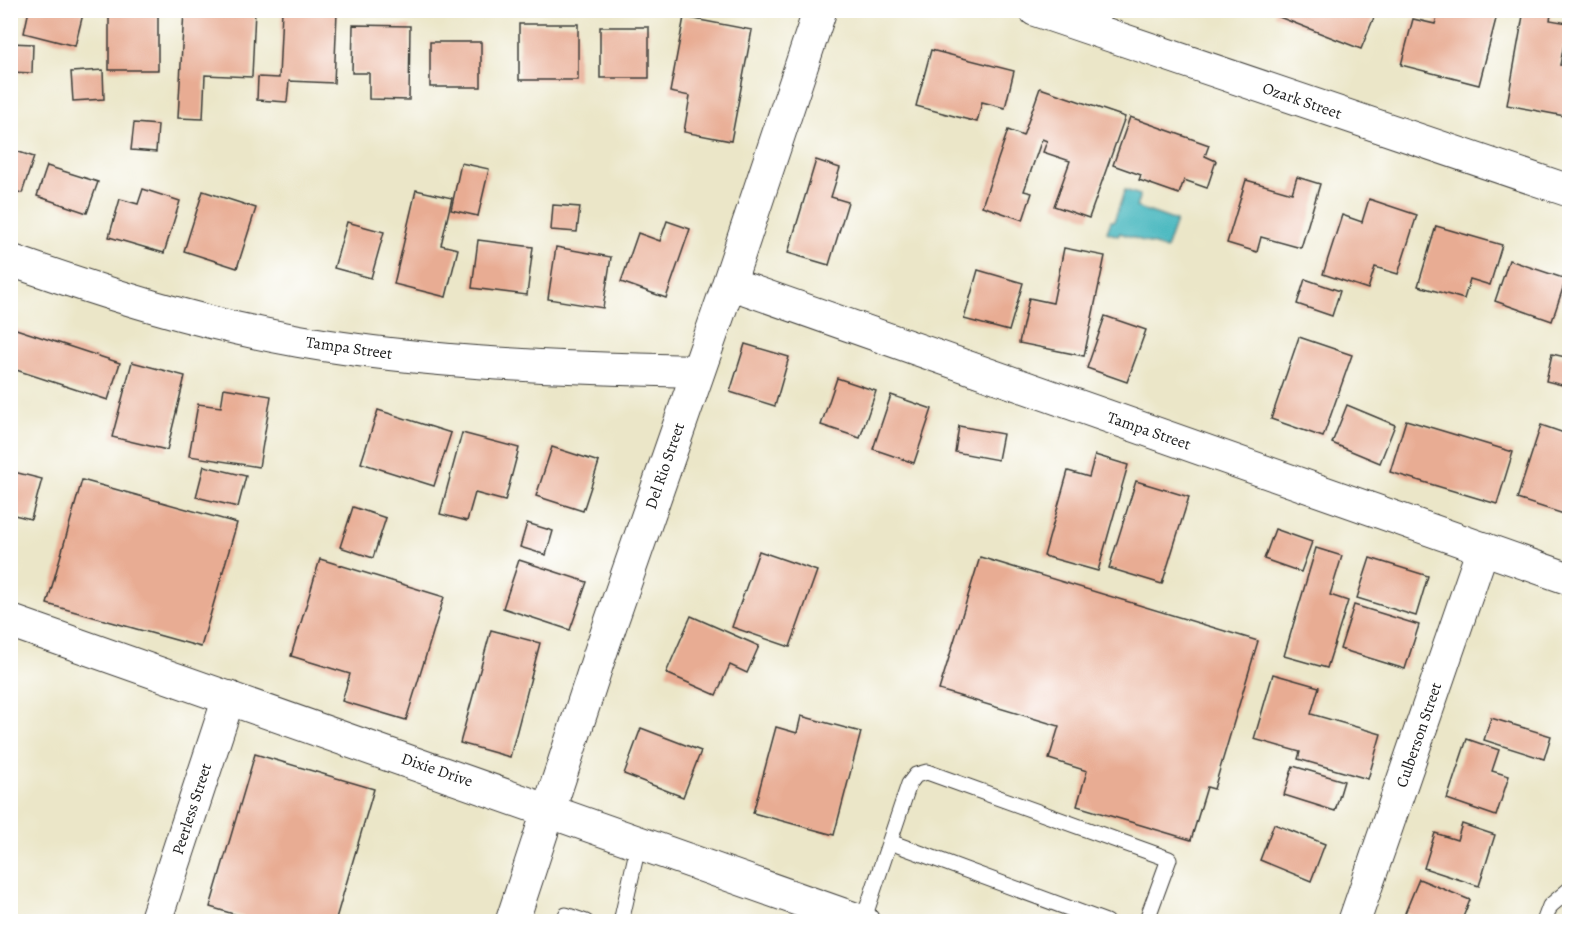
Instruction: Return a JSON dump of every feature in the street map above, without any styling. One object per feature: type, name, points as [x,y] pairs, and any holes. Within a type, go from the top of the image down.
[{"type":"street","name":"Del Rio Street","points":[[512,921],[601,651],[729,283],[820,10]]},
{"type":"street","name":"Ozark Street","points":[[1035,10],[1569,191]]},
{"type":"street","name":"Tampa Street","points":[[10,260],[130,299],[216,323],[298,341],[393,355],[544,368],[698,371]]},
{"type":"street","name":"Tampa Street","points":[[729,283],[1569,579]]},
{"type":"street","name":"Culberson Street","points":[[1354,921],[1483,548]]},
{"type":"street","name":"Dixie Drive","points":[[10,621],[639,842],[813,913],[863,921]]},
{"type":"street","name":"Peerless Street","points":[[155,921],[229,698]]},
{"type":"lane","points":[[863,921],[909,784],[916,775],[927,772],[1169,860],[1146,921]]},
{"type":"lane","points":[[621,921],[639,842]]},
{"type":"lane","points":[[890,842],[1106,921]]},
{"type":"lane","points":[[1544,921],[1550,906],[1569,889]]},
{"type":"lane","points":[[566,915],[586,921]]},
{"type":"water","points":[[1125,190],[1140,195],[1136,207],[1176,221],[1166,249],[1120,233],[1118,236],[1107,232],[1111,221],[1114,221]]},
{"type":"building","points":[[29,10],[84,10],[75,46],[24,33]]},
{"type":"building","points":[[109,10],[158,10],[158,70],[109,70]]},
{"type":"building","points":[[184,10],[255,10],[252,77],[205,75],[203,119],[178,118]]},
{"type":"building","points":[[282,10],[337,12],[334,83],[289,81],[287,102],[257,100],[258,77],[279,78]]},
{"type":"building","points":[[1276,10],[1377,10],[1361,49],[1274,15]]},
{"type":"building","points":[[1439,10],[1478,10],[1497,15],[1479,85],[1401,65],[1413,19],[1435,24]]},
{"type":"building","points":[[1524,10],[1552,10],[1550,20],[1568,23],[1560,65],[1570,66],[1570,117],[1507,105]]},
{"type":"building","points":[[684,17],[752,30],[731,141],[684,132],[690,96],[670,92]]},
{"type":"building","points":[[519,24],[578,24],[578,80],[519,80]]},
{"type":"building","points":[[353,25],[410,26],[409,100],[369,99],[369,73],[352,73]]},
{"type":"building","points":[[600,27],[649,27],[649,78],[600,78]]},
{"type":"building","points":[[430,42],[481,42],[481,87],[430,87]]},
{"type":"building","points":[[10,43],[33,44],[32,73],[10,72]]},
{"type":"building","points":[[931,50],[1014,71],[1005,108],[982,102],[977,122],[916,106]]},
{"type":"building","points":[[103,70],[104,99],[73,101],[71,72]]},
{"type":"building","points":[[1040,88],[1125,117],[1089,218],[1054,206],[1070,161],[1043,152],[1047,141],[1042,139],[1024,191],[1032,193],[1023,220],[982,206],[1008,130],[1023,136]]},
{"type":"building","points":[[1130,117],[1209,145],[1205,156],[1216,161],[1207,188],[1184,180],[1179,194],[1139,180],[1141,175],[1113,165]]},
{"type":"building","points":[[134,123],[158,125],[156,152],[131,150]]},
{"type":"building","points":[[10,149],[34,157],[22,193],[10,190]]},
{"type":"building","points":[[816,160],[840,168],[831,197],[848,202],[829,265],[788,253]]},
{"type":"building","points":[[461,163],[489,169],[478,216],[451,210]]},
{"type":"building","points":[[47,166],[98,182],[87,213],[37,196]]},
{"type":"building","points":[[1297,177],[1320,184],[1301,248],[1261,237],[1257,252],[1227,243],[1246,180],[1292,193]]},
{"type":"building","points":[[143,189],[180,201],[164,253],[109,237],[120,199],[138,204]]},
{"type":"building","points":[[416,190],[452,198],[441,245],[458,249],[446,297],[394,284]]},
{"type":"building","points":[[203,191],[256,208],[237,268],[184,251]]},
{"type":"building","points":[[1369,199],[1417,215],[1398,274],[1375,267],[1368,289],[1323,274],[1342,215],[1362,222]]},
{"type":"building","points":[[553,205],[580,207],[577,232],[551,230]]},
{"type":"building","points":[[667,221],[690,229],[666,298],[621,282],[638,233],[660,241]]},
{"type":"building","points":[[347,222],[384,232],[371,278],[334,268]]},
{"type":"building","points":[[1436,226],[1502,245],[1490,285],[1470,279],[1464,299],[1418,286]]},
{"type":"building","points":[[478,240],[533,247],[527,295],[472,288]]},
{"type":"building","points":[[556,247],[611,257],[603,308],[548,299]]},
{"type":"building","points":[[1064,248],[1105,256],[1084,356],[1019,343],[1029,298],[1053,303]]},
{"type":"building","points":[[1509,260],[1566,279],[1552,321],[1495,301]]},
{"type":"building","points":[[978,270],[1023,283],[1009,331],[964,319]]},
{"type":"building","points":[[1305,279],[1340,291],[1332,316],[1297,304]]},
{"type":"building","points":[[1105,316],[1146,330],[1127,382],[1087,368]]},
{"type":"building","points":[[10,327],[120,363],[108,400],[10,368]]},
{"type":"building","points":[[1299,337],[1352,355],[1323,437],[1271,419]]},
{"type":"building","points":[[745,344],[789,357],[775,406],[730,392]]},
{"type":"building","points":[[1552,354],[1570,358],[1570,387],[1546,381]]},
{"type":"building","points":[[132,362],[185,376],[167,450],[112,437]]},
{"type":"building","points":[[837,378],[876,391],[860,438],[821,425]]},
{"type":"building","points":[[224,388],[271,396],[259,467],[189,456],[198,404],[221,407]]},
{"type":"building","points":[[891,395],[932,409],[914,463],[873,449]]},
{"type":"building","points":[[1347,405],[1395,425],[1380,463],[1332,443]]},
{"type":"building","points":[[378,410],[451,433],[434,486],[361,463]]},
{"type":"building","points":[[1406,420],[1513,452],[1497,504],[1390,472]]},
{"type":"building","points":[[1541,425],[1570,435],[1570,516],[1517,499]]},
{"type":"building","points":[[959,426],[1003,434],[998,460],[955,452]]},
{"type":"building","points":[[462,433],[519,448],[505,501],[475,493],[467,521],[440,514]]},
{"type":"building","points":[[552,447],[599,462],[583,511],[536,496]]},
{"type":"building","points":[[1095,455],[1128,465],[1098,571],[1044,556],[1068,471],[1089,477]]},
{"type":"building","points":[[204,466],[246,476],[238,507],[196,497]]},
{"type":"building","points":[[10,471],[42,479],[31,519],[10,514]]},
{"type":"building","points":[[82,480],[237,523],[201,647],[47,604]]},
{"type":"building","points":[[1136,481],[1189,497],[1162,584],[1109,568]]},
{"type":"building","points":[[353,507],[386,518],[373,558],[340,547]]},
{"type":"building","points":[[527,523],[553,531],[546,555],[520,547]]},
{"type":"building","points":[[1275,529],[1312,542],[1301,572],[1264,559]]},
{"type":"building","points":[[1316,548],[1342,556],[1330,595],[1348,601],[1327,668],[1284,656]]},
{"type":"building","points":[[759,551],[817,571],[790,647],[732,627]]},
{"type":"building","points":[[980,557],[1258,641],[1214,789],[1207,787],[1191,840],[1077,806],[1087,771],[1049,759],[1059,726],[939,690]]},
{"type":"building","points":[[1370,558],[1428,576],[1416,616],[1357,598]]},
{"type":"building","points":[[320,559],[444,597],[406,720],[342,701],[350,674],[291,656]]},
{"type":"building","points":[[519,560],[587,582],[570,630],[503,608]]},
{"type":"building","points":[[1354,605],[1419,625],[1405,669],[1340,649]]},
{"type":"building","points":[[691,616],[759,646],[747,673],[730,665],[716,695],[666,673]]},
{"type":"building","points":[[491,630],[540,643],[510,757],[460,743]]},
{"type":"building","points":[[1273,674],[1319,687],[1311,714],[1381,734],[1368,779],[1298,759],[1300,752],[1254,739]]},
{"type":"building","points":[[801,716],[861,732],[834,835],[753,813],[776,727],[797,733]]},
{"type":"building","points":[[1491,718],[1551,736],[1544,759],[1484,740]]},
{"type":"building","points":[[641,728],[701,751],[683,797],[624,774]]},
{"type":"building","points":[[1467,739],[1499,750],[1492,771],[1509,776],[1496,816],[1447,799]]},
{"type":"building","points":[[255,754],[374,789],[335,922],[260,922],[210,907]]},
{"type":"building","points":[[1293,766],[1344,781],[1335,811],[1284,795]]},
{"type":"building","points":[[1274,824],[1325,844],[1311,881],[1260,860]]},
{"type":"building","points":[[1462,824],[1495,835],[1479,886],[1424,868],[1435,833],[1457,840]]},
{"type":"building","points":[[1419,879],[1470,900],[1461,922],[1424,922],[1405,913]]}]
